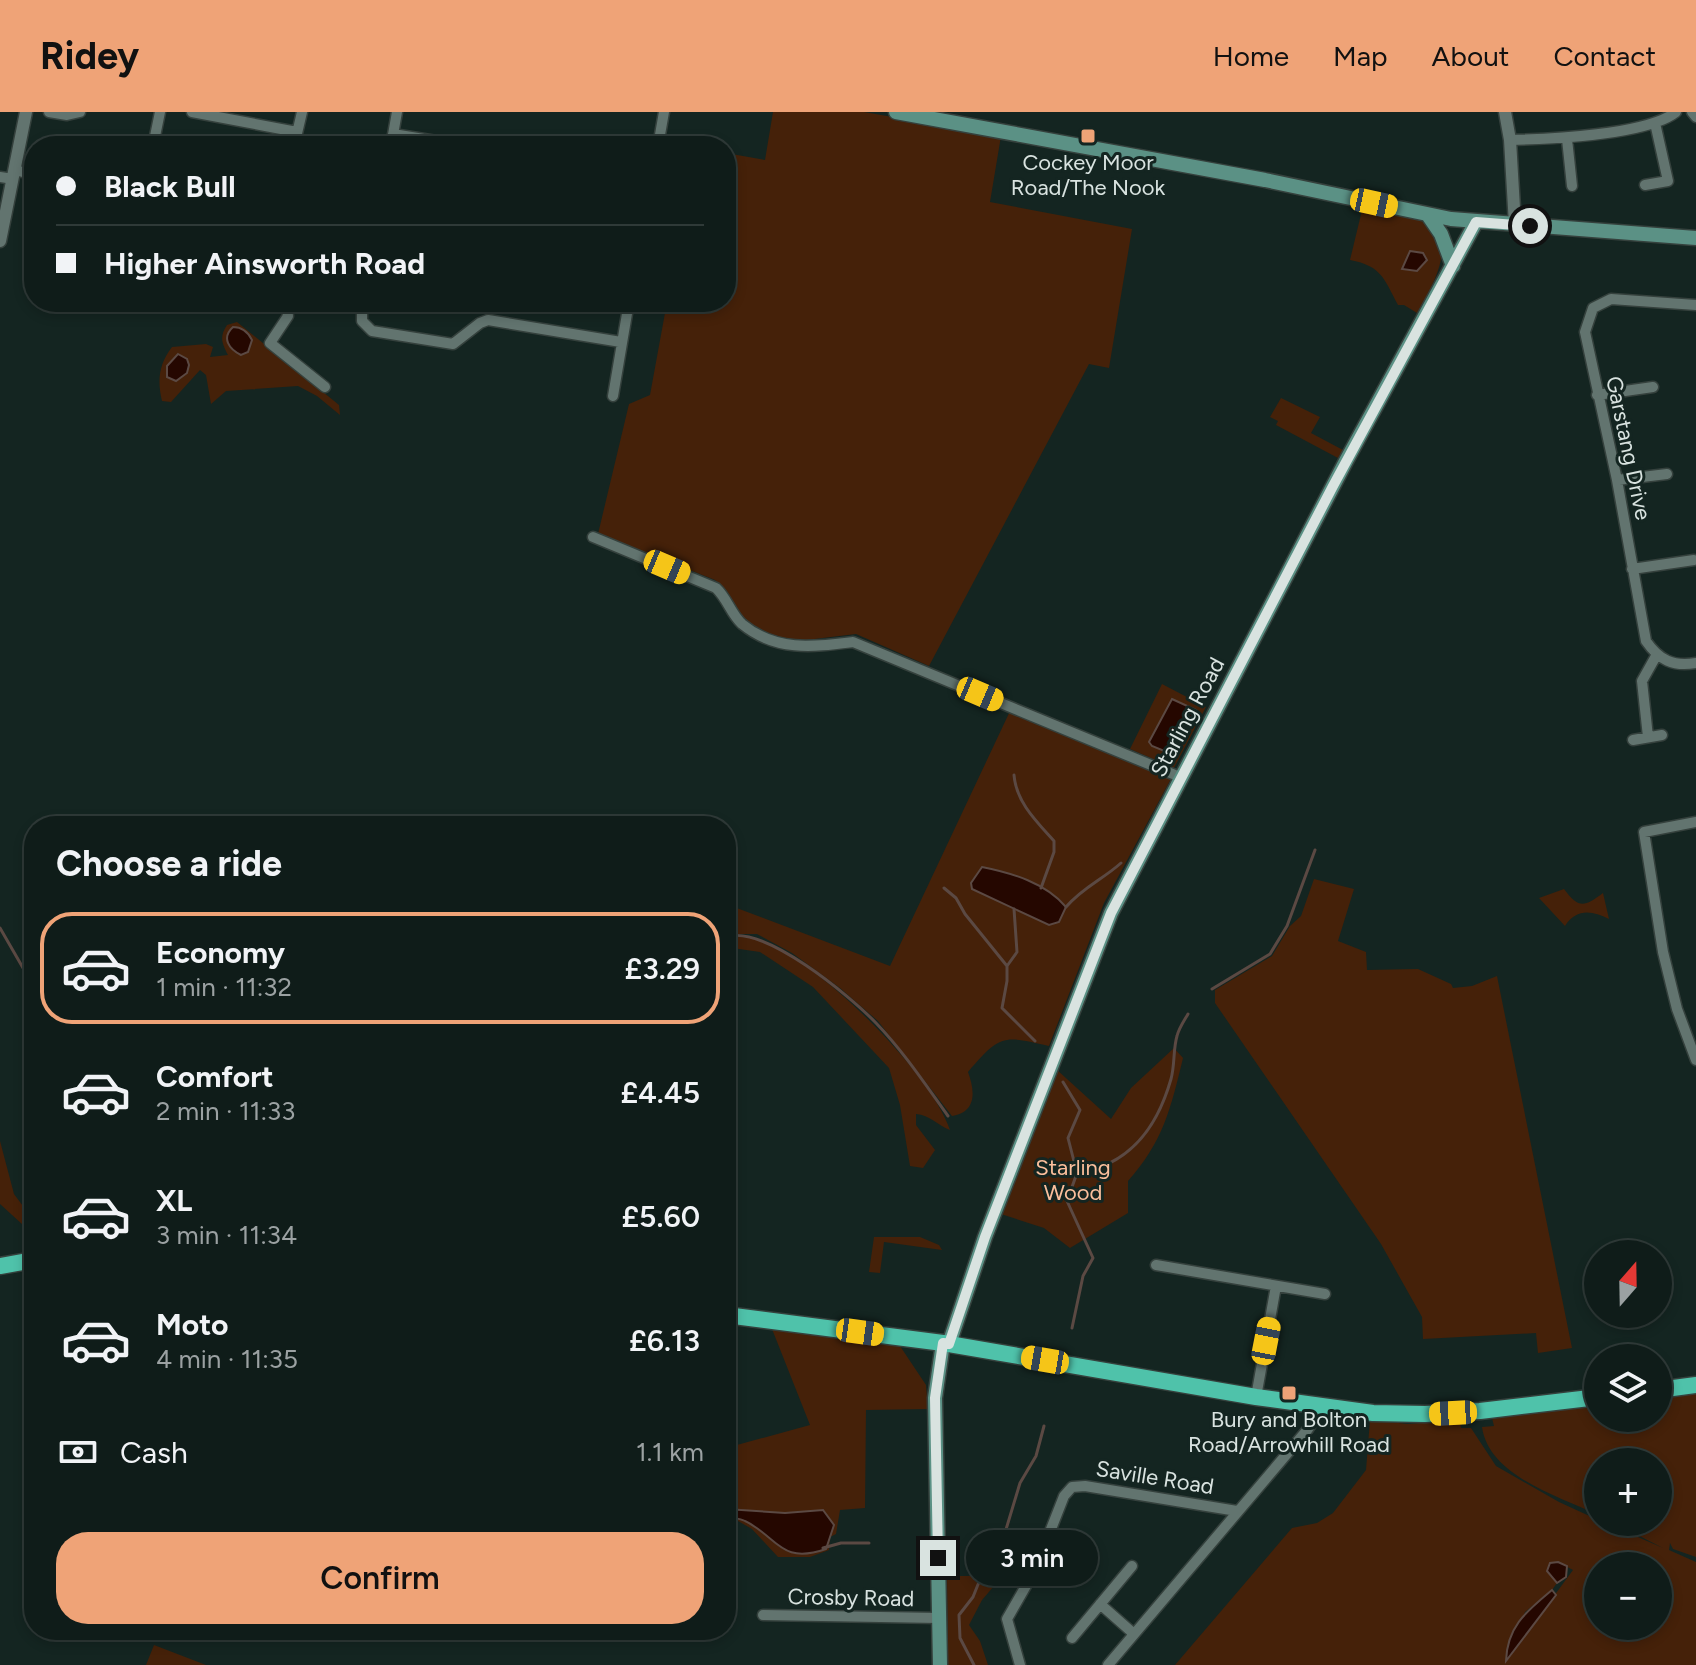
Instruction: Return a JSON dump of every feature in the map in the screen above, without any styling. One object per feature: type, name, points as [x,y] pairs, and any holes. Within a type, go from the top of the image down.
[{"type":"highway","points":[[0,1266],[24,1262]]},
{"type":"highway","points":[[736,1316],[946,1343],[1256,1397],[1373,1413],[1493,1410],[1584,1399]]},
{"type":"highway","points":[[1672,1388],[1696,1385]]},
{"type":"main road","points":[[896,112],[1265,180],[1428,215],[1476,222],[1696,238]]},
{"type":"main road","points":[[1428,215],[1441,234],[1453,266]]},
{"type":"main road","name":"Starling Road","points":[[940,1665],[935,1398],[946,1343],[985,1237],[1111,913],[1339,474],[1476,222]]},
{"type":"street","points":[[0,241],[9,175],[26,112]]},
{"type":"street","points":[[49,112],[67,115],[80,112]]},
{"type":"street","points":[[155,136],[160,112]]},
{"type":"street","points":[[192,112],[297,132]]},
{"type":"street","points":[[296,136],[302,112]]},
{"type":"street","points":[[397,112],[393,134],[405,136]]},
{"type":"street","points":[[660,136],[664,112]]},
{"type":"street","points":[[1505,112],[1510,140],[1515,225]]},
{"type":"street","points":[[1510,140],[1567,139],[1655,123],[1668,119],[1676,112]]},
{"type":"street","points":[[1692,112],[1696,117]]},
{"type":"street","points":[[1645,185],[1668,181],[1655,123]]},
{"type":"street","points":[[1567,139],[1572,186]]},
{"type":"street","name":"Garstang Drive","points":[[1656,656],[1646,641],[1617,480],[1585,332],[1593,308],[1611,299],[1696,305]]},
{"type":"street","points":[[287,312],[288,316],[270,343],[325,387]]},
{"type":"street","points":[[362,312],[362,321],[372,331],[453,344],[488,320],[621,342]]},
{"type":"street","points":[[613,396],[627,312]]},
{"type":"street","points":[[1597,395],[1653,387]]},
{"type":"street","points":[[1617,480],[1667,474]]},
{"type":"street","points":[[593,537],[716,588],[723,593],[740,622],[765,638],[805,648],[853,642],[1180,777]]},
{"type":"street","points":[[1632,569],[1694,560]]},
{"type":"street","points":[[1648,737],[1642,681],[1656,656],[1679,666],[1696,663]]},
{"type":"street","points":[[1633,740],[1662,735]]},
{"type":"street","points":[[1696,822],[1644,832],[1663,952],[1677,1009],[1696,1060]]},
{"type":"street","points":[[1156,1265],[1325,1294]]},
{"type":"street","points":[[1256,1397],[1276,1286]]},
{"type":"street","points":[[1108,1665],[1308,1429],[1323,1407]]},
{"type":"street","name":"Saville Road","points":[[1020,1665],[1007,1619],[1035,1570],[1064,1496],[1072,1487],[1085,1486],[1237,1511]]},
{"type":"street","points":[[1072,1638],[1132,1566]]},
{"type":"street","points":[[1100,1604],[1134,1634]]},
{"type":"street","name":"Crosby Road","points":[[763,1615],[939,1618]]},
{"type":"green space","points":[[773,112],[864,112],[1001,136],[990,202],[1132,229],[1109,368],[1089,364],[929,666],[856,634],[798,641],[772,635],[744,620],[726,590],[715,580],[598,534],[629,404],[650,395],[665,312],[736,312],[736,155],[765,160]]},
{"type":"green space","points":[[1363,206],[1419,220],[1432,228],[1439,238],[1442,250],[1436,277],[1417,313],[1398,305],[1376,270],[1350,260]]},
{"type":"green space","points":[[237,322],[339,405],[340,415],[317,396],[298,386],[226,391],[211,404],[206,375],[200,370],[171,402],[162,401],[160,372],[172,347],[206,344],[213,347],[210,357],[228,355],[223,333],[227,325]]},
{"type":"green space","points":[[1281,398],[1320,417],[1311,433],[1343,450],[1338,458],[1276,425],[1278,421],[1270,417]]},
{"type":"green space","points":[[1162,684],[1206,707],[1174,768],[1130,749]]},
{"type":"green space","points":[[1011,709],[1172,777],[1104,903],[1049,1046],[1021,1040],[1003,1041],[995,1045],[968,1072],[972,1100],[960,1114],[952,1116],[878,1021],[840,988],[792,953],[757,934],[736,934],[736,908],[890,966]]},
{"type":"green space","points":[[1314,879],[1354,889],[1338,941],[1366,952],[1367,970],[1418,969],[1451,984],[1453,988],[1472,986],[1497,976],[1572,1348],[1538,1353],[1536,1333],[1423,1339],[1422,1317],[1381,1244],[1215,1003],[1215,990],[1272,956],[1290,926],[1301,916]]},
{"type":"green space","points":[[1564,889],[1582,904],[1603,893],[1609,919],[1584,913],[1574,916],[1565,926],[1539,898]]},
{"type":"green space","points":[[736,937],[757,939],[810,969],[868,1020],[920,1078],[950,1130],[916,1114],[916,1125],[935,1150],[923,1168],[910,1166],[900,1105],[889,1068],[813,987],[760,952],[736,949]]},
{"type":"green space","name":"Starling Wood","points":[[1174,1048],[1183,1058],[1174,1093],[1158,1138],[1128,1181],[1128,1213],[1070,1248],[1044,1228],[1001,1214],[1056,1069],[1111,1119],[1131,1088]]},
{"type":"green space","points":[[0,1141],[14,1194],[24,1208],[24,1226],[0,1204]]},
{"type":"green space","points":[[874,1237],[920,1237],[939,1245],[942,1250],[884,1242],[880,1273],[869,1272]]},
{"type":"green space","points":[[772,1329],[898,1343],[926,1385],[928,1409],[866,1410],[865,1508],[840,1510],[836,1534],[830,1537],[829,1550],[810,1557],[778,1557],[752,1529],[736,1520],[736,1445],[810,1425]]},
{"type":"green space","points":[[1696,1393],[1696,1557],[1673,1549],[1670,1543],[1669,1550],[1696,1562],[1696,1665],[1175,1665],[1292,1528],[1317,1523],[1333,1513],[1366,1470],[1370,1420],[1408,1424],[1460,1420],[1461,1428],[1471,1428],[1496,1466],[1584,1513],[1584,1536],[1636,1536],[1663,1548],[1639,1536],[1672,1536],[1672,1448],[1584,1448],[1584,1509],[1528,1482],[1497,1459],[1487,1444],[1482,1427],[1494,1426],[1492,1418],[1584,1407],[1584,1432],[1672,1432],[1672,1396]],"holes":[[[1558,1562],[1573,1570],[1507,1660],[1525,1612],[1557,1583],[1550,1576]]]},
{"type":"green space","points":[[947,1576],[997,1576],[1000,1579],[982,1600],[969,1625],[980,1641],[988,1665],[948,1665]]},
{"type":"green space","points":[[154,1645],[206,1665],[146,1665]]},
{"type":"shaded area","points":[[1410,251],[1423,253],[1427,260],[1417,271],[1402,269]]},
{"type":"shaded area","points":[[233,327],[246,332],[252,340],[248,352],[241,355],[230,346],[227,339]]},
{"type":"shaded area","points":[[178,354],[187,359],[189,365],[187,373],[176,381],[167,377],[167,366]]},
{"type":"shaded area","points":[[1172,699],[1196,710],[1174,755],[1149,742]]},
{"type":"shaded area","points":[[982,867],[1016,876],[1049,891],[1066,907],[1059,922],[1049,925],[972,889],[971,883]]},
{"type":"shaded area","points":[[736,1510],[785,1513],[823,1510],[834,1525],[826,1549],[799,1554],[781,1547],[756,1527],[738,1519]]},
{"type":"shaded area","points":[[1550,1563],[1567,1566],[1566,1577],[1557,1583],[1547,1571]]},
{"type":"shaded area","points":[[1552,1590],[1556,1595],[1506,1661],[1514,1629],[1527,1612]]},
{"type":"waterway","points":[[1014,775],[1023,803],[1054,841],[1054,852],[1041,888]]},
{"type":"waterway","points":[[1212,989],[1270,954],[1287,926],[1315,850]]},
{"type":"waterway","points":[[1066,907],[1121,863]]},
{"type":"waterway","points":[[944,888],[956,898],[1007,966],[1002,1008],[1035,1041]]},
{"type":"waterway","points":[[1007,966],[1017,952],[1014,909]]},
{"type":"waterway","points":[[0,928],[24,970]]},
{"type":"waterway","points":[[736,936],[762,941],[783,951],[847,996],[895,1045],[948,1116]]},
{"type":"waterway","points":[[1077,1173],[1112,1162],[1126,1153],[1149,1128],[1165,1097],[1172,1074],[1177,1036],[1188,1014]]},
{"type":"waterway","points":[[1063,1082],[1080,1110],[1068,1138],[1077,1173],[1067,1201],[1093,1258],[1083,1276],[1072,1328]]},
{"type":"waterway","points":[[974,1665],[960,1638],[959,1615],[973,1597],[1001,1546],[1020,1483],[1036,1456],[1044,1426]]},
{"type":"waterway","points":[[823,1548],[841,1543],[869,1543]]},
{"type":"place","name":"Cockey Moor Road/The Nook","points":[[1088,136]]},
{"type":"place","name":"Bury and Bolton Road/Arrowhill Road","points":[[1289,1393]]},
{"type":"route","points":[[938,1558],[935,1398],[943,1343],[949,1344],[985,1237],[1111,913],[1333,486],[1476,222],[1530,226]]}]
